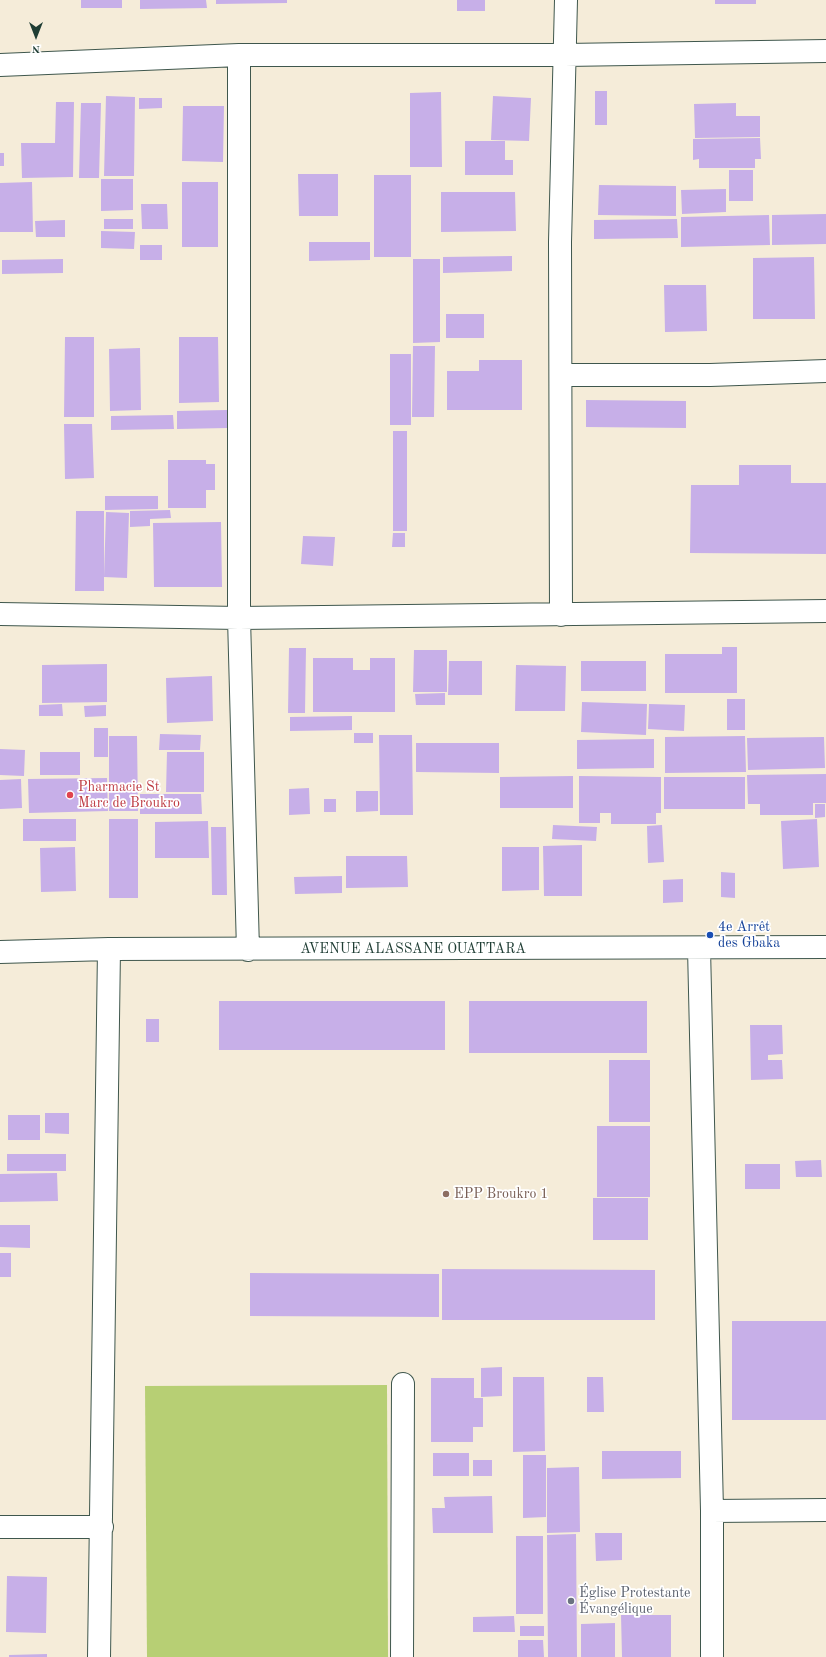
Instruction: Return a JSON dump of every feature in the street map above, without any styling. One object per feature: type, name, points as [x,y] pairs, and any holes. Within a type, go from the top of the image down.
[{"type":"street","points":[[561,615],[562,375],[560,242],[566,0]]},
{"type":"street","points":[[0,65],[239,55],[565,54],[826,51]]},
{"type":"street","points":[[239,55],[239,618],[248,950]]},
{"type":"street","points":[[562,375],[710,375],[826,371]]},
{"type":"street","points":[[0,614],[239,618],[826,611]]},
{"type":"street","name":"AVENUE ALASSANE OUATTARA","points":[[0,952],[109,949],[248,950],[826,947]]},
{"type":"street","points":[[699,948],[712,1511],[712,1657]]},
{"type":"street","points":[[99,1657],[109,949]]},
{"type":"street","points":[[402,1657],[403,1384]]},
{"type":"street","points":[[712,1511],[826,1510]]},
{"type":"street","points":[[0,1527],[102,1527]]},
{"type":"green space","points":[[387,1385],[388,1657],[147,1657],[145,1386]]},
{"type":"building","points":[[81,0],[122,0],[122,8],[81,8]]},
{"type":"building","points":[[140,0],[206,0],[207,8],[140,9]]},
{"type":"building","points":[[216,0],[287,0],[287,3],[216,4]]},
{"type":"building","points":[[457,0],[485,0],[485,11],[457,11]]},
{"type":"building","points":[[715,0],[756,0],[756,4],[715,4]]},
{"type":"building","points":[[595,91],[607,91],[607,125],[595,125]]},
{"type":"building","points":[[441,92],[442,167],[410,167],[410,93]]},
{"type":"building","points":[[106,96],[135,97],[134,176],[104,176]]},
{"type":"building","points":[[493,96],[531,98],[529,141],[491,140]]},
{"type":"building","points":[[139,98],[162,98],[162,108],[139,109]]},
{"type":"building","points":[[56,102],[74,102],[73,177],[22,178],[21,143],[55,143]]},
{"type":"building","points":[[81,103],[101,103],[99,178],[79,178]]},
{"type":"building","points":[[736,103],[736,116],[760,116],[760,137],[695,138],[694,104]]},
{"type":"building","points":[[183,106],[224,106],[223,162],[182,161]]},
{"type":"building","points":[[760,138],[761,159],[755,159],[755,168],[699,168],[699,159],[693,160],[693,139]]},
{"type":"building","points":[[465,141],[505,141],[505,160],[513,160],[513,175],[465,175]]},
{"type":"building","points":[[0,153],[4,153],[4,166],[0,166]]},
{"type":"building","points":[[729,170],[753,170],[753,201],[729,201]]},
{"type":"building","points":[[298,174],[338,174],[338,216],[299,216]]},
{"type":"building","points":[[374,175],[411,175],[411,257],[374,257]]},
{"type":"building","points":[[101,179],[133,179],[133,210],[101,211]]},
{"type":"building","points":[[32,182],[33,232],[0,232],[0,183]]},
{"type":"building","points":[[182,182],[218,182],[218,247],[182,247]]},
{"type":"building","points":[[599,185],[676,186],[676,216],[598,215]]},
{"type":"building","points":[[726,189],[726,212],[682,214],[681,190]]},
{"type":"building","points":[[441,192],[515,192],[516,231],[441,232]]},
{"type":"building","points":[[141,204],[167,204],[168,229],[142,229]]},
{"type":"building","points":[[826,214],[826,244],[772,245],[772,215]]},
{"type":"building","points":[[769,215],[770,245],[681,247],[681,217]]},
{"type":"building","points":[[104,219],[133,219],[133,229],[104,229]]},
{"type":"building","points":[[677,219],[678,238],[594,239],[594,220]]},
{"type":"building","points":[[65,220],[65,237],[36,237],[35,221]]},
{"type":"building","points":[[101,231],[135,232],[134,249],[101,248]]},
{"type":"building","points":[[309,242],[370,242],[370,260],[309,261]]},
{"type":"building","points":[[140,245],[162,245],[162,260],[140,260]]},
{"type":"building","points":[[512,256],[512,271],[443,273],[443,257]]},
{"type":"building","points":[[814,257],[815,319],[753,319],[753,258]]},
{"type":"building","points":[[63,259],[63,273],[2,274],[2,260]]},
{"type":"building","points":[[413,259],[440,259],[440,342],[413,343]]},
{"type":"building","points":[[664,285],[706,285],[707,331],[665,332]]},
{"type":"building","points":[[446,314],[484,314],[484,338],[446,338]]},
{"type":"building","points":[[65,337],[94,337],[94,417],[64,417]]},
{"type":"building","points":[[179,337],[218,337],[219,402],[179,403]]},
{"type":"building","points":[[413,346],[435,346],[434,417],[412,417]]},
{"type":"building","points":[[140,348],[141,410],[110,411],[109,349]]},
{"type":"building","points":[[390,354],[411,354],[411,425],[390,425]]},
{"type":"building","points":[[479,360],[522,360],[522,410],[447,410],[447,371],[479,371]]},
{"type":"building","points":[[586,400],[686,401],[686,428],[586,427]]},
{"type":"building","points":[[227,410],[227,428],[177,429],[177,411]]},
{"type":"building","points":[[173,415],[174,429],[111,430],[111,416]]},
{"type":"building","points":[[64,424],[92,424],[94,478],[65,479]]},
{"type":"building","points":[[393,431],[407,431],[407,531],[393,531]]},
{"type":"building","points":[[168,460],[206,460],[206,464],[215,464],[215,490],[206,490],[206,508],[168,508]]},
{"type":"building","points":[[739,465],[791,465],[791,483],[826,483],[826,554],[690,553],[691,485],[739,485]]},
{"type":"building","points":[[105,496],[158,496],[158,509],[105,510]]},
{"type":"building","points":[[170,510],[171,518],[150,519],[150,526],[130,527],[130,511]]},
{"type":"building","points":[[76,511],[104,511],[104,591],[75,591]]},
{"type":"building","points":[[106,512],[129,513],[127,578],[104,577]]},
{"type":"building","points":[[221,522],[222,587],[154,587],[153,523]]},
{"type":"building","points":[[393,533],[405,533],[405,547],[392,547]]},
{"type":"building","points":[[303,536],[335,537],[333,566],[301,564]]},
{"type":"building","points":[[722,647],[737,647],[737,693],[665,693],[665,654],[722,654]]},
{"type":"building","points":[[289,648],[306,648],[305,713],[288,713]]},
{"type":"building","points":[[414,650],[447,650],[447,692],[413,692]]},
{"type":"building","points":[[313,658],[353,658],[353,670],[370,670],[370,658],[395,658],[395,712],[313,712]]},
{"type":"building","points":[[449,661],[482,661],[482,695],[448,695]]},
{"type":"building","points":[[581,661],[646,661],[646,691],[581,691]]},
{"type":"building","points":[[107,664],[107,702],[42,703],[42,665]]},
{"type":"building","points":[[516,665],[566,666],[565,711],[515,711]]},
{"type":"building","points":[[212,676],[213,721],[167,723],[166,678]]},
{"type":"building","points":[[445,693],[445,705],[416,705],[415,694]]},
{"type":"building","points":[[727,699],[745,699],[745,730],[727,730]]},
{"type":"building","points":[[582,702],[647,704],[646,735],[581,732]]},
{"type":"building","points":[[62,704],[63,716],[39,716],[39,705]]},
{"type":"building","points":[[649,704],[685,705],[684,731],[648,729]]},
{"type":"building","points":[[106,705],[106,716],[85,717],[84,706]]},
{"type":"building","points":[[352,716],[352,730],[290,731],[290,717]]},
{"type":"building","points":[[94,728],[108,728],[108,757],[94,757]]},
{"type":"building","points":[[354,733],[373,733],[373,743],[354,743]]},
{"type":"building","points":[[160,734],[201,735],[200,750],[159,750]]},
{"type":"building","points":[[379,735],[412,735],[413,815],[380,815]]},
{"type":"building","points":[[109,736],[137,736],[138,811],[109,811]]},
{"type":"building","points":[[745,736],[746,772],[665,773],[665,737]]},
{"type":"building","points":[[824,737],[825,768],[748,770],[747,738]]},
{"type":"building","points":[[654,739],[654,768],[577,769],[577,740]]},
{"type":"building","points":[[416,743],[499,743],[499,773],[416,772]]},
{"type":"building","points":[[0,749],[25,750],[24,776],[0,775]]},
{"type":"building","points":[[40,752],[80,752],[80,775],[40,775]]},
{"type":"building","points":[[167,752],[204,752],[204,792],[166,792]]},
{"type":"building","points":[[826,774],[826,803],[813,803],[813,815],[760,815],[760,804],[748,804],[747,775]]},
{"type":"building","points":[[573,776],[573,808],[500,808],[500,777]]},
{"type":"building","points":[[579,776],[661,777],[661,813],[656,813],[656,824],[611,824],[611,813],[600,813],[600,823],[579,823]]},
{"type":"building","points":[[664,777],[745,777],[745,809],[664,809]]},
{"type":"building","points":[[107,778],[108,811],[29,813],[28,779]]},
{"type":"building","points":[[21,779],[22,808],[0,809],[0,780]]},
{"type":"building","points":[[309,788],[310,814],[289,815],[289,789]]},
{"type":"building","points":[[356,791],[378,791],[378,811],[356,812]]},
{"type":"building","points":[[140,794],[201,794],[202,814],[140,814]]},
{"type":"building","points":[[324,799],[336,799],[336,812],[324,812]]},
{"type":"building","points":[[815,804],[825,804],[825,817],[815,818]]},
{"type":"building","points":[[23,819],[76,819],[76,841],[23,841]]},
{"type":"building","points":[[109,819],[138,819],[138,898],[109,898]]},
{"type":"building","points":[[817,819],[819,867],[783,869],[781,821]]},
{"type":"building","points":[[208,821],[209,858],[155,858],[155,822]]},
{"type":"building","points":[[553,825],[597,827],[596,841],[552,839]]},
{"type":"building","points":[[662,825],[664,862],[648,863],[647,826]]},
{"type":"building","points":[[211,827],[226,827],[227,895],[212,895]]},
{"type":"building","points":[[582,845],[582,896],[544,896],[543,846]]},
{"type":"building","points":[[75,847],[76,891],[41,892],[40,848]]},
{"type":"building","points":[[502,847],[539,847],[539,890],[502,891]]},
{"type":"building","points":[[346,856],[407,856],[408,887],[346,888]]},
{"type":"building","points":[[721,872],[735,873],[735,898],[721,897]]},
{"type":"building","points":[[342,876],[342,893],[295,894],[294,877]]},
{"type":"building","points":[[683,879],[683,902],[663,903],[663,880]]},
{"type":"building","points":[[219,1001],[445,1001],[445,1050],[219,1050]]},
{"type":"building","points":[[469,1001],[647,1001],[647,1053],[469,1053]]},
{"type":"building","points":[[146,1019],[159,1019],[159,1042],[146,1042]]},
{"type":"building","points":[[750,1025],[782,1025],[783,1054],[768,1055],[768,1060],[782,1060],[783,1079],[751,1080]]},
{"type":"building","points":[[609,1060],[650,1060],[650,1122],[609,1122]]},
{"type":"building","points":[[45,1113],[69,1113],[69,1134],[45,1133]]},
{"type":"building","points":[[8,1115],[40,1115],[40,1140],[8,1140]]},
{"type":"building","points":[[597,1126],[650,1126],[650,1197],[597,1197]]},
{"type":"building","points":[[7,1154],[66,1154],[66,1171],[7,1171]]},
{"type":"building","points":[[821,1160],[822,1177],[796,1177],[795,1161]]},
{"type":"building","points":[[745,1164],[780,1164],[780,1189],[745,1189]]},
{"type":"building","points":[[57,1173],[58,1201],[0,1202],[0,1174]]},
{"type":"building","points":[[593,1198],[648,1198],[648,1240],[593,1240]]},
{"type":"building","points":[[0,1225],[30,1225],[30,1248],[0,1247]]},
{"type":"building","points":[[0,1253],[11,1253],[11,1277],[0,1277]]},
{"type":"building","points":[[442,1269],[655,1270],[655,1320],[442,1320]]},
{"type":"building","points":[[250,1273],[439,1274],[439,1317],[250,1316]]},
{"type":"building","points":[[732,1321],[826,1321],[826,1420],[732,1420]]},
{"type":"building","points":[[502,1367],[502,1396],[481,1397],[481,1368]]},
{"type":"building","points":[[513,1377],[544,1377],[545,1451],[513,1452]]},
{"type":"building","points":[[587,1377],[603,1377],[604,1412],[587,1412]]},
{"type":"building","points":[[431,1378],[474,1378],[474,1398],[483,1398],[483,1427],[473,1427],[473,1442],[431,1442]]},
{"type":"building","points":[[602,1451],[681,1451],[681,1478],[602,1479]]},
{"type":"building","points":[[433,1453],[469,1453],[469,1476],[433,1476]]},
{"type":"building","points":[[523,1455],[546,1455],[546,1517],[523,1518]]},
{"type":"building","points":[[473,1460],[492,1460],[492,1476],[473,1476]]},
{"type":"building","points":[[579,1467],[580,1532],[547,1533],[547,1468]]},
{"type":"building","points":[[492,1496],[493,1533],[433,1533],[432,1508],[445,1508],[444,1497]]},
{"type":"building","points":[[595,1533],[622,1533],[622,1560],[596,1561]]},
{"type":"building","points":[[576,1534],[577,1657],[548,1657],[547,1535]]},
{"type":"building","points":[[516,1536],[543,1536],[543,1614],[516,1614]]},
{"type":"building","points":[[7,1576],[47,1577],[46,1633],[6,1632]]},
{"type":"building","points":[[621,1615],[671,1615],[671,1657],[622,1657]]},
{"type":"building","points":[[514,1616],[515,1632],[473,1632],[473,1617]]},
{"type":"building","points":[[615,1623],[615,1657],[581,1657],[581,1624]]},
{"type":"building","points":[[520,1626],[544,1626],[544,1636],[520,1636]]},
{"type":"building","points":[[518,1640],[543,1640],[544,1657],[518,1657]]},
{"type":"building","points":[[47,1654],[47,1657],[9,1657],[9,1655]]},
{"type":"place","name":"Pharmacie St Marc de Broukro","points":[[70,795]]},
{"type":"place","name":"4e Arrêt des Gbaka","points":[[710,935]]},
{"type":"place","name":"EPP Broukro 1","points":[[446,1194]]},
{"type":"place","name":"Église Protestante Évangélique","points":[[571,1601]]}]
